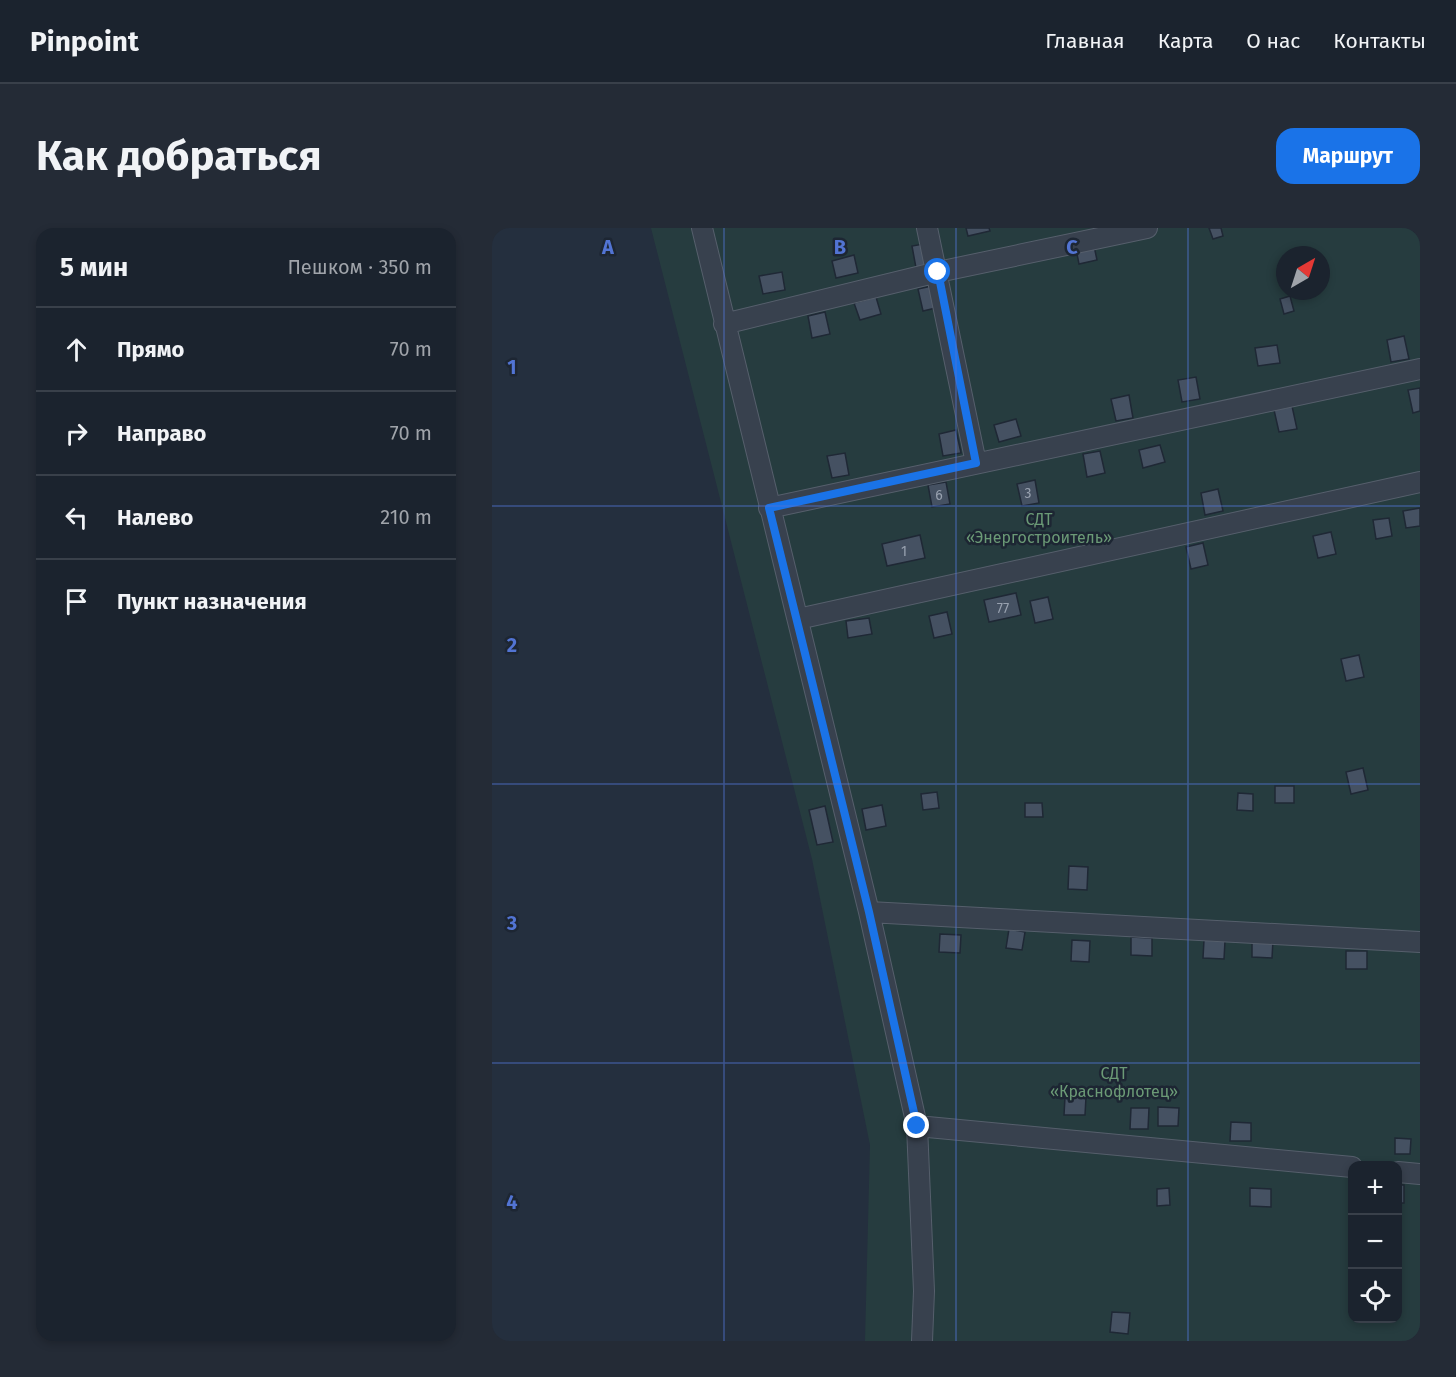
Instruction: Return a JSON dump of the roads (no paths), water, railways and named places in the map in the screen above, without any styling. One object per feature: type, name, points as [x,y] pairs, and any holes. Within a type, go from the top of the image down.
[{"type":"lane","points":[[702,228],[869,912],[917,1126],[924,1291],[922,1341]]},
{"type":"lane","points":[[927,228],[976,463]]},
{"type":"lane","points":[[724,324],[938,272],[1144,228]]},
{"type":"lane","points":[[769,508],[1420,369]]},
{"type":"lane","points":[[798,620],[1420,482]]},
{"type":"lane","points":[[869,912],[1420,942]]},
{"type":"lane","points":[[917,1126],[1348,1167]]},
{"type":"lane","points":[[1402,1172],[1420,1174]]},
{"type":"park label","name":"СДТ «Энергостроитель»","points":[[1039,528]]},
{"type":"park label","name":"СДТ «Краснофлотец»","points":[[1114,1082]]}]
